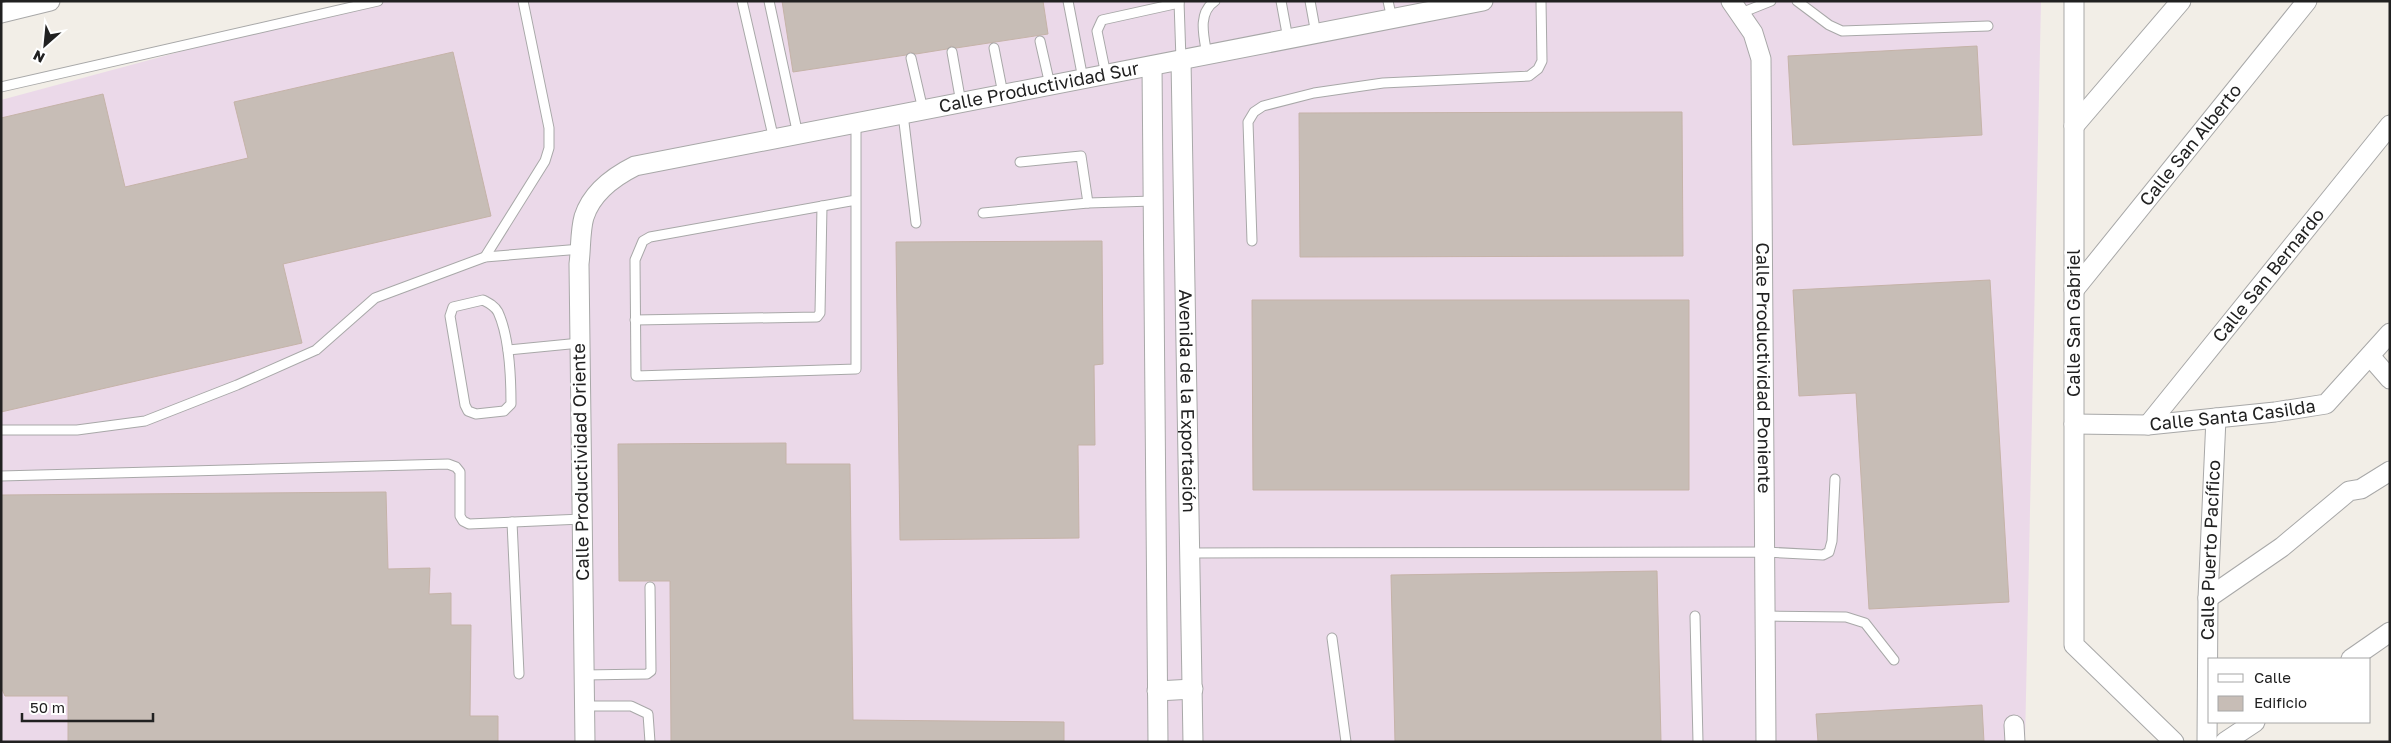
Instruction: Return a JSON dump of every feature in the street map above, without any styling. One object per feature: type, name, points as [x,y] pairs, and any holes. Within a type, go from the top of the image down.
[{"type":"street","points":[[1,13],[50,1]]},
{"type":"street","name":"Calle Productividad Sur","points":[[602,188],[616,175],[635,166],[798,136],[1003,94],[1316,34],[1390,10],[1483,1]]},
{"type":"street","name":"Calle San Gabriel","points":[[2074,1],[2074,645],[2174,742]]},
{"type":"street","points":[[2074,126],[2181,1]]},
{"type":"street","name":"Calle San Alberto","points":[[2074,290],[2307,1]]},
{"type":"street","name":"Calle Productividad Poniente","points":[[1734,5],[1753,33],[1761,58],[1766,742]]},
{"type":"street","name":"Avenida de la Exportación","points":[[1181,60],[1193,742]]},
{"type":"street","name":"Avenida de la Exportación","points":[[1152,66],[1158,742]]},
{"type":"street","name":"Calle San Bernardo","points":[[2148,425],[2390,125]]},
{"type":"street","name":"Calle Productividad Oriente","points":[[585,742],[579,264],[584,218],[602,188]]},
{"type":"street","name":"Calle Santa Casilda","points":[[2074,424],[2148,425],[2275,412],[2326,404],[2390,334]]},
{"type":"street","points":[[2370,356],[2390,379]]},
{"type":"street","name":"Calle Puerto Pacífico","points":[[2207,742],[2208,598],[2216,418]]},
{"type":"street","points":[[2208,598],[2282,547],[2349,492],[2360,489],[2390,471]]},
{"type":"street","points":[[2353,658],[2389,635]]},
{"type":"street","points":[[1157,691],[1193,689]]},
{"type":"street","points":[[2225,742],[2254,723]]},
{"type":"lane","points":[[1,87],[378,1]]},
{"type":"lane","points":[[485,257],[545,161],[549,148],[549,128],[523,1]]},
{"type":"lane","points":[[742,1],[774,140]]},
{"type":"lane","points":[[769,1],[798,136]]},
{"type":"lane","points":[[1068,1],[1083,79]]},
{"type":"lane","points":[[1206,55],[1202,27],[1206,12],[1216,1]]},
{"type":"lane","points":[[1281,1],[1288,39]]},
{"type":"lane","points":[[1310,1],[1316,34]]},
{"type":"lane","points":[[1252,241],[1248,122],[1254,112],[1263,106],[1314,92],[1383,83],[1529,76],[1538,69],[1542,61],[1542,1]]},
{"type":"lane","points":[[1734,5],[1770,1]]},
{"type":"lane","points":[[1797,1],[1829,25],[1842,30],[1988,26]]},
{"type":"lane","points":[[1106,74],[1097,31],[1102,20],[1179,2],[1181,60]]},
{"type":"lane","points":[[1040,41],[1050,85]]},
{"type":"lane","points":[[994,48],[1003,94]]},
{"type":"lane","points":[[952,52],[961,103]]},
{"type":"lane","points":[[911,58],[923,110]]},
{"type":"lane","points":[[903,114],[916,223]]},
{"type":"lane","points":[[856,123],[856,200],[856,369],[636,376],[635,260],[643,241],[650,237],[856,200]]},
{"type":"lane","points":[[1020,162],[1081,156],[1088,203]]},
{"type":"lane","points":[[983,213],[1088,203],[1153,201]]},
{"type":"lane","points":[[635,320],[817,317],[820,313],[822,206]]},
{"type":"lane","points":[[1,430],[77,430],[145,421],[237,385],[316,350],[376,298],[485,257],[581,249]]},
{"type":"lane","points":[[483,300],[492,305],[498,312],[508,350],[511,404],[504,411],[476,414],[468,411],[465,405],[450,316],[453,307],[483,300]]},
{"type":"lane","points":[[508,350],[580,343]]},
{"type":"lane","points":[[1,476],[448,464],[456,467],[460,472],[460,516],[463,521],[469,524],[582,519]]},
{"type":"lane","points":[[1191,553],[1766,552],[1823,555],[1828,552],[1832,541],[1835,479]]},
{"type":"lane","points":[[512,522],[519,674]]},
{"type":"lane","points":[[584,675],[647,674],[651,671],[650,587]]},
{"type":"lane","points":[[1695,616],[1698,742]]},
{"type":"lane","points":[[1766,616],[1846,617],[1858,619],[1865,622],[1894,660]]},
{"type":"lane","points":[[1332,638],[1346,742]]},
{"type":"lane","points":[[585,706],[638,707],[648,714],[650,742]]},
{"type":"shaded area","points":[[368,1],[2041,1],[2025,742],[1,742],[1,100]]},
{"type":"building","points":[[782,1],[1043,1],[1048,34],[956,48],[951,46],[947,49],[916,54],[910,52],[906,55],[793,72]]},
{"type":"building","points":[[1977,46],[1982,135],[1793,145],[1788,56]]},
{"type":"building","points":[[453,52],[491,216],[283,264],[302,343],[1,412],[1,118],[103,94],[125,187],[248,158],[234,102]]},
{"type":"building","points":[[1682,112],[1683,256],[1300,257],[1299,113]]},
{"type":"building","points":[[1102,241],[1103,364],[1094,365],[1095,445],[1078,445],[1079,538],[900,540],[896,242]]},
{"type":"building","points":[[1990,280],[2009,602],[1869,609],[1856,393],[1799,396],[1793,290]]},
{"type":"building","points":[[1252,300],[1689,300],[1689,490],[1253,490]]},
{"type":"building","points":[[786,443],[786,464],[850,464],[853,720],[1064,722],[1064,742],[671,742],[670,581],[619,581],[618,444]]},
{"type":"building","points":[[386,492],[388,569],[430,568],[429,594],[451,593],[451,625],[471,625],[470,716],[498,716],[498,742],[68,742],[68,696],[5,696],[1,687],[1,495]]},
{"type":"building","points":[[1657,571],[1661,742],[1395,742],[1391,575]]},
{"type":"building","points":[[1982,705],[1984,742],[1818,742],[1816,714]]}]
